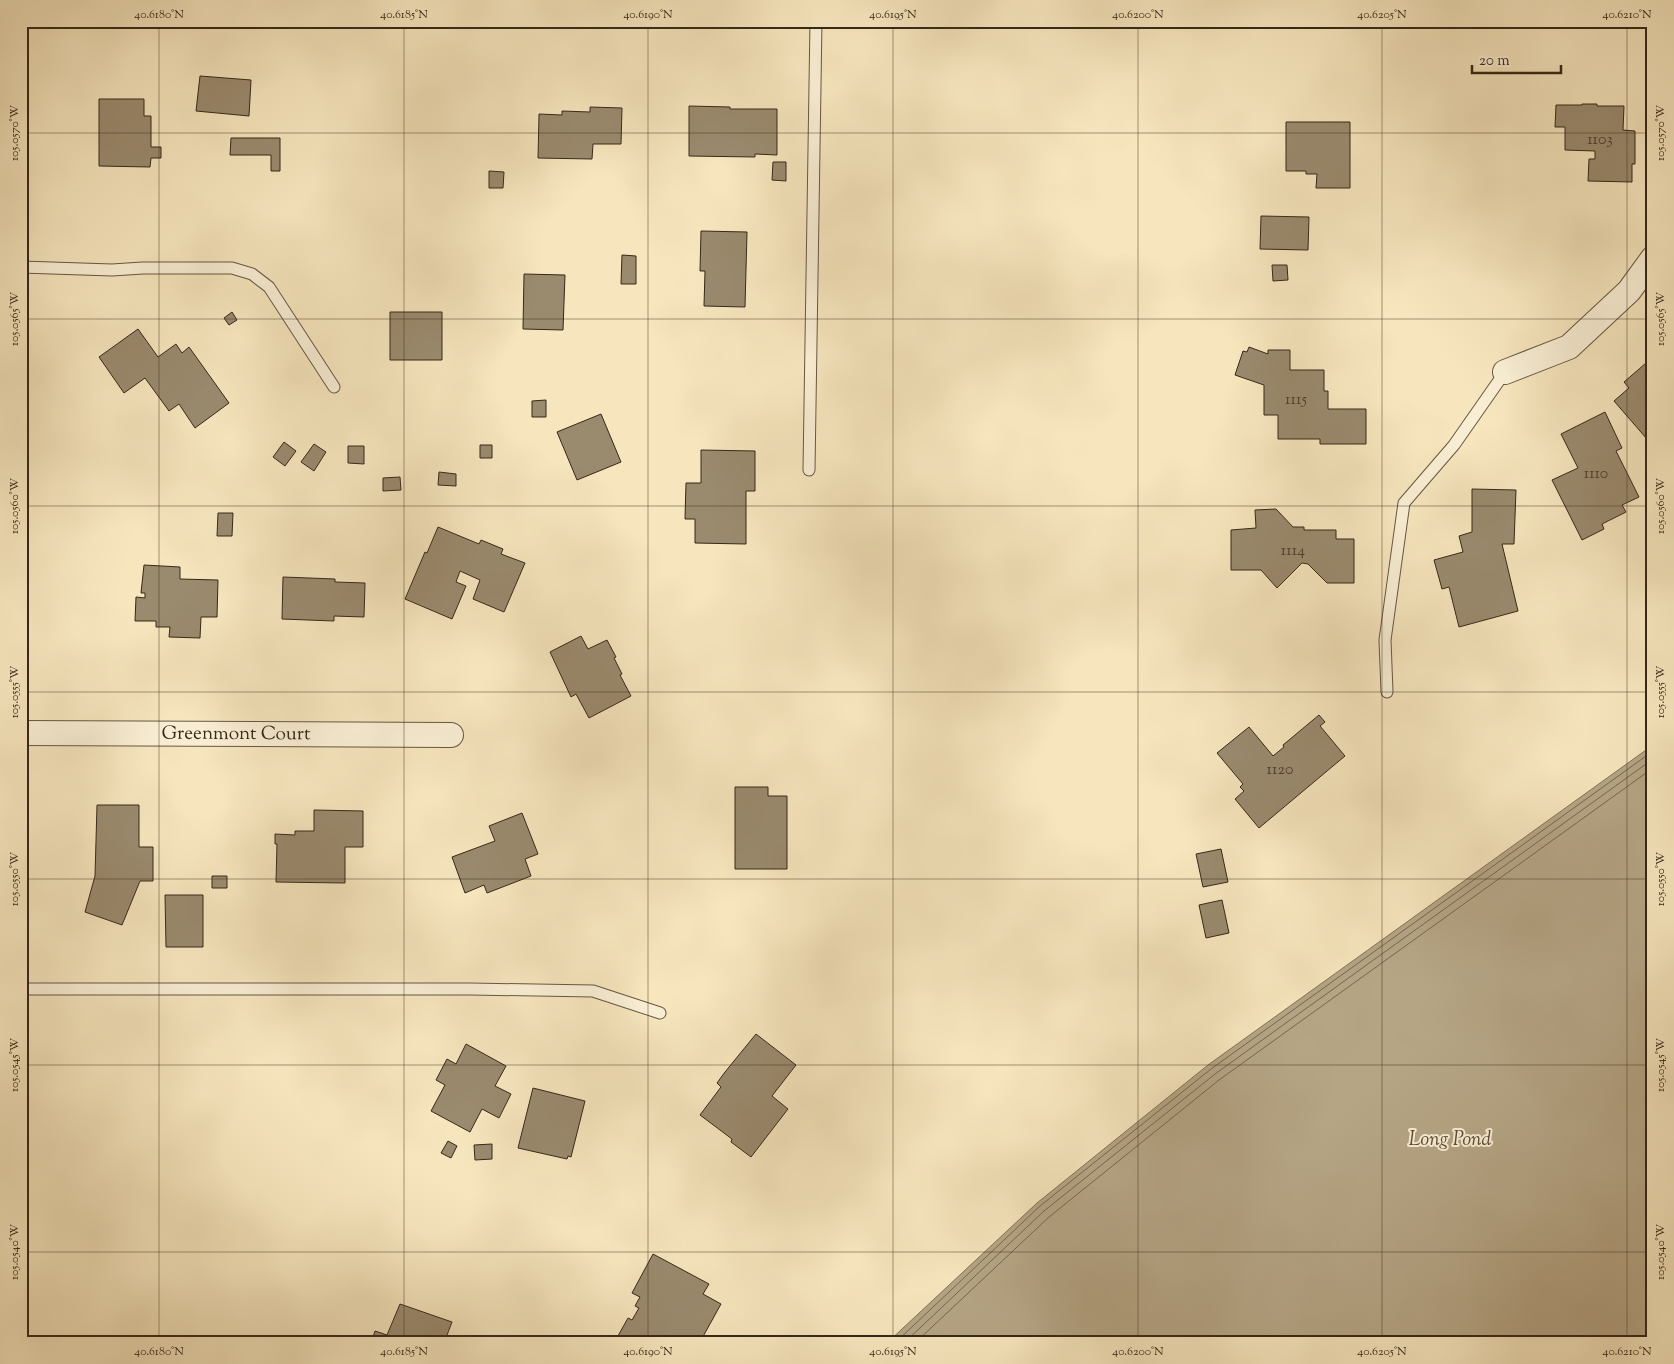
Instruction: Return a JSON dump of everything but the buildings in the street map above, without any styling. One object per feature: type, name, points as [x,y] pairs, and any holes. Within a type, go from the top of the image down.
[{"type":"street","points":[[1505,372],[1569,347],[1628,291],[1653,258]]},
{"type":"street","name":"Greenmont Court","points":[[21,733],[451,735]]},
{"type":"lane","points":[[809,470],[816,21]]},
{"type":"lane","points":[[21,266],[112,270],[232,268],[252,274],[269,287],[334,387]]},
{"type":"lane","points":[[1387,692],[1385,640],[1404,503],[1454,445],[1505,372]]},
{"type":"lane","points":[[21,989],[471,989],[592,991],[660,1013]]},
{"type":"water","name":"Long Pond","points":[[1653,745],[1653,1343],[887,1343],[1037,1203],[1208,1065]]}]
